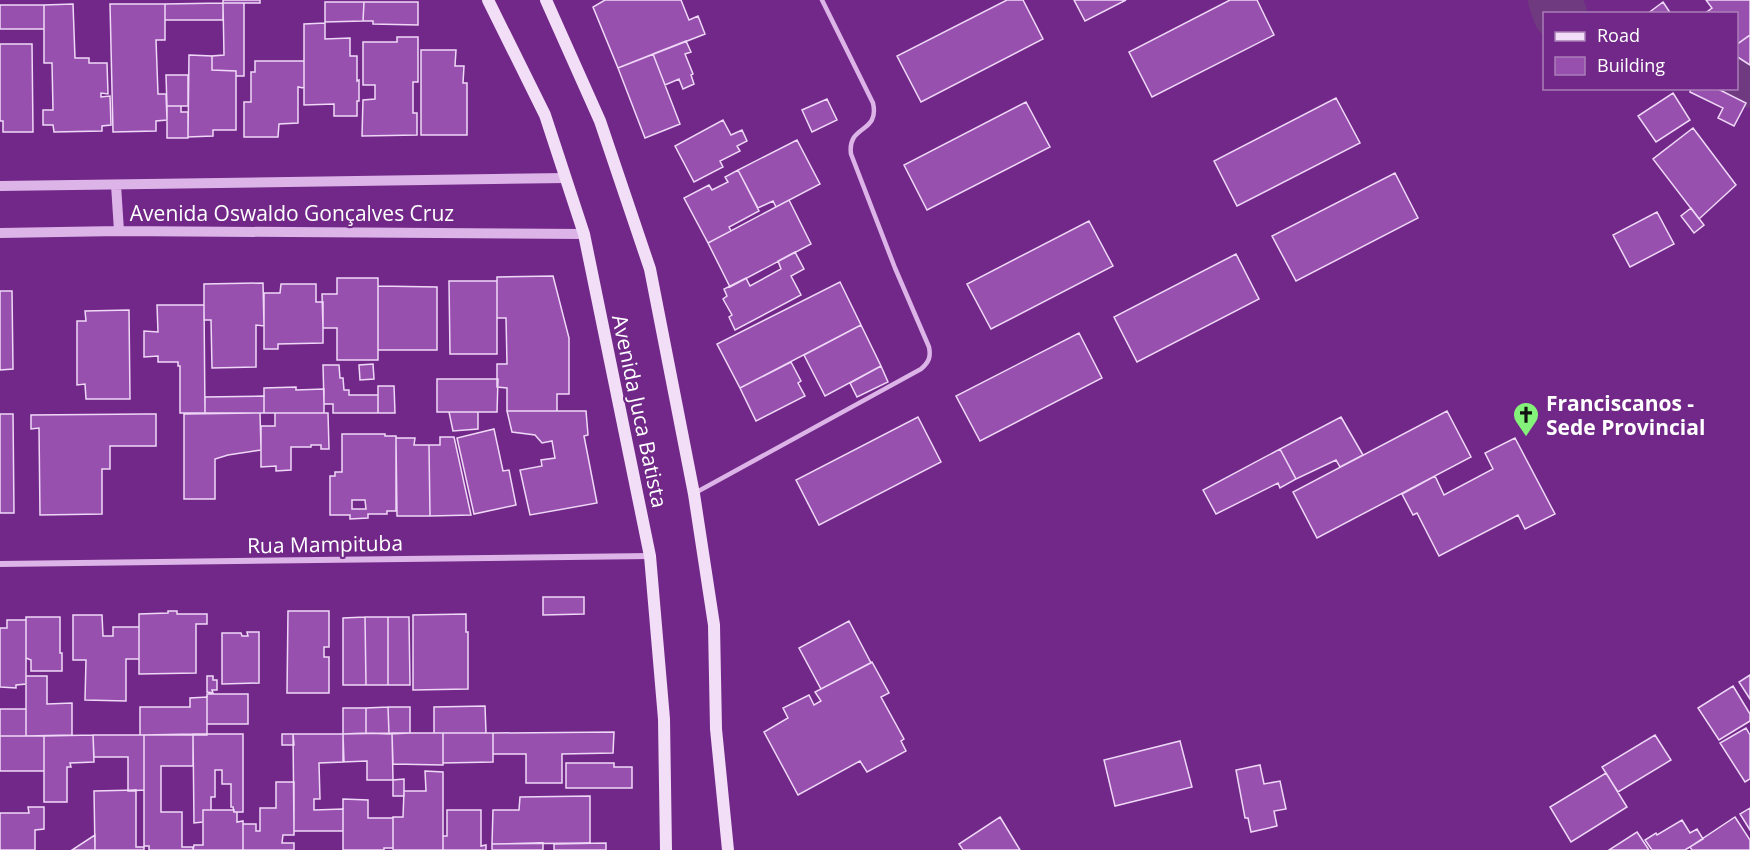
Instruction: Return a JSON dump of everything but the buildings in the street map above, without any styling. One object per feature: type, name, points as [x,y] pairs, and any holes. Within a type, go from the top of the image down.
[{"type":"main road","name":"Avenida Juca Batista","points":[[488,0],[545,115],[584,234],[650,556],[664,719],[666,850]]},
{"type":"main road","name":"Avenida Juca Batista","points":[[546,0],[600,121],[650,269],[694,494],[714,625],[716,729],[728,850]]},
{"type":"street","name":"Avenida Oswaldo Gonçalves Cruz","points":[[0,186],[566,178]]},
{"type":"street","points":[[116,185],[119,231]]},
{"type":"street","name":"Avenida Oswaldo Gonçalves Cruz","points":[[0,232],[584,234]]},
{"type":"street","name":"Rua Mampituba","points":[[0,564],[650,556]]},
{"type":"lane","points":[[694,494],[921,369],[931,355],[851,154],[852,137],[873,121],[875,112],[873,104],[822,0]]},
{"type":"waterway","points":[[1555,0],[1559,12]]},
{"type":"waterway","points":[[1738,75],[1750,81]]},
{"type":"place","name":"Franciscanos - Sede Provincial","points":[[1526,438]]}]
